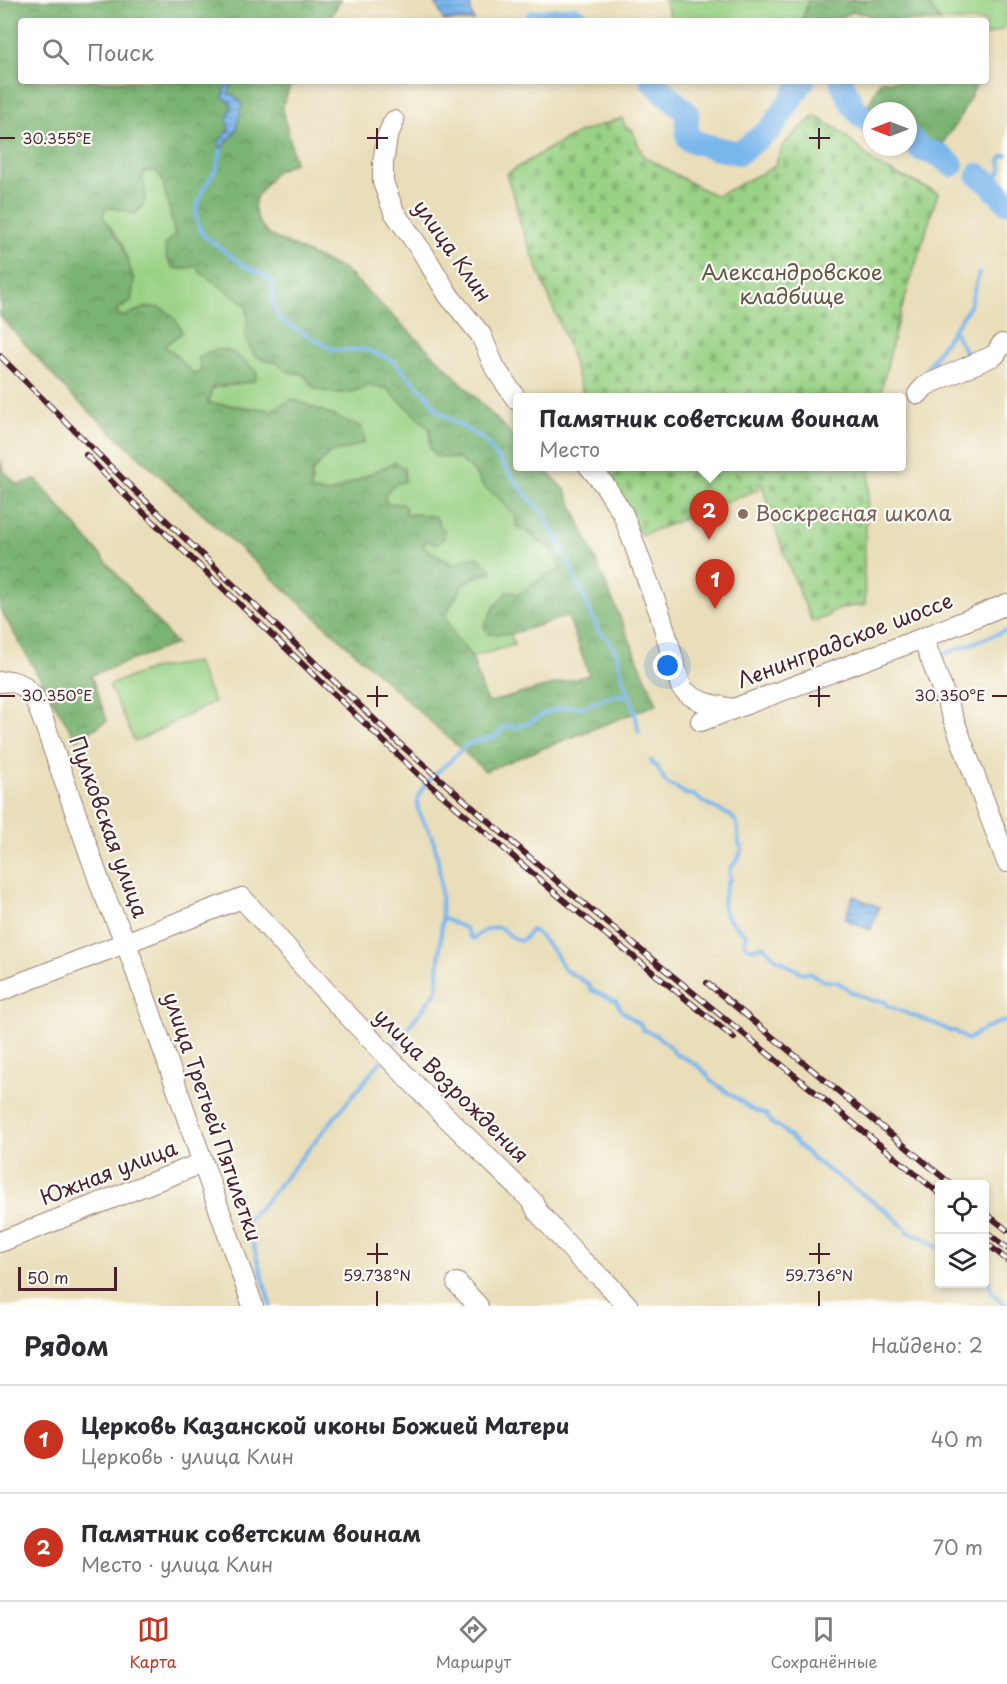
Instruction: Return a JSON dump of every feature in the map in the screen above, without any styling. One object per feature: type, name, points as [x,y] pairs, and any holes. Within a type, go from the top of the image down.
[{"type":"street","name":"улица Клин","points":[[394,122],[387,137],[383,182],[394,212],[423,253],[449,296],[481,335],[495,368],[513,394]]},
{"type":"street","points":[[918,394],[925,386],[995,355],[1002,344]]},
{"type":"street","points":[[593,471],[623,514],[660,614],[681,687],[695,699],[731,709]]},
{"type":"street","name":"Ленинградское шоссе","points":[[701,721],[1007,604]]},
{"type":"street","points":[[923,638],[1007,862]]},
{"type":"street","name":"Пулковская улица","points":[[0,682],[11,681],[22,685],[34,697],[103,892],[126,943]]},
{"type":"street","name":"улица Возрождения","points":[[126,943],[242,898],[337,1004],[437,1108],[533,1202],[537,1211],[582,1261],[604,1280],[628,1306]]},
{"type":"street","points":[[0,991],[126,943]]},
{"type":"street","name":"улица Третьей Пятилетки","points":[[126,943],[253,1306]]},
{"type":"street","name":"Южная улица","points":[[0,1242],[202,1163]]},
{"type":"street","points":[[457,1283],[478,1306]]},
{"type":"green space","points":[[0,0],[341,0],[330,18],[18,18],[18,84],[291,84],[282,107],[295,162],[275,172],[256,197],[254,207],[258,221],[269,235],[346,271],[446,367],[513,436],[513,471],[546,471],[566,491],[657,704],[485,771],[69,393],[0,316]],"holes":[[[146,171],[156,171],[162,178],[175,234],[165,246],[167,259],[174,268],[183,269],[196,266],[201,273],[246,304],[248,319],[245,336],[254,355],[265,361],[276,362],[288,372],[303,374],[315,389],[334,393],[351,392],[369,386],[386,388],[430,429],[430,447],[435,456],[459,459],[472,469],[484,487],[515,514],[517,527],[527,531],[553,550],[561,570],[548,574],[519,594],[508,591],[495,606],[484,626],[488,634],[511,634],[568,616],[589,675],[487,703],[472,657],[455,637],[445,616],[463,584],[479,575],[491,573],[492,569],[479,557],[470,557],[454,565],[423,547],[426,540],[437,545],[444,538],[443,528],[436,517],[420,514],[405,515],[406,509],[402,504],[389,504],[385,500],[389,489],[405,481],[404,468],[395,462],[330,493],[311,491],[312,472],[330,453],[365,442],[362,427],[293,399],[272,410],[208,403],[212,388],[254,381],[257,373],[237,355],[224,350],[216,350],[199,357],[201,372],[193,374],[173,352],[164,346],[182,333],[177,322],[169,313],[153,307],[140,309],[123,317],[115,311],[131,302],[134,280],[122,243],[104,219],[105,209],[121,209],[135,214],[143,206],[144,201],[142,175]]]},
{"type":"green space","points":[[664,0],[809,0],[803,18],[671,18]]},
{"type":"green space","points":[[809,0],[926,0],[938,18],[869,18],[867,14],[852,12],[840,18],[803,18]]},
{"type":"green space","points":[[926,0],[1007,0],[1007,19],[1004,29],[989,35],[989,18],[938,18]]},
{"type":"green space","points":[[879,84],[976,84],[941,149],[927,147],[917,139],[917,102],[870,102]]},
{"type":"green space","name":"Александровское кладбище","points":[[814,116],[839,130],[863,152],[863,156],[867,156],[877,165],[938,193],[896,327],[881,393],[583,393],[566,340],[521,226],[506,174],[578,133],[622,118],[626,128],[632,129],[643,156],[717,196],[774,167],[784,143]]},
{"type":"green space","points":[[146,171],[156,171],[162,178],[175,235],[165,246],[183,269],[196,266],[201,273],[246,304],[248,319],[245,337],[265,361],[276,362],[288,372],[303,374],[315,389],[334,393],[351,392],[369,386],[386,388],[430,429],[430,447],[435,455],[459,459],[472,469],[484,487],[499,497],[515,514],[517,527],[527,531],[553,550],[561,570],[549,574],[528,587],[511,604],[488,634],[511,634],[514,645],[472,657],[455,637],[445,616],[463,584],[479,575],[491,573],[492,569],[462,561],[454,565],[423,547],[426,540],[420,514],[404,515],[395,503],[389,504],[385,500],[395,462],[330,493],[311,491],[312,472],[330,453],[348,449],[272,410],[208,403],[212,388],[253,381],[201,372],[193,374],[173,352],[164,346],[147,307],[123,317],[114,310],[126,258],[122,243],[103,215],[105,209],[116,208],[135,214],[143,206],[145,187],[142,176]]},
{"type":"green space","points":[[0,460],[4,471],[17,485],[36,479],[176,644],[91,675],[107,721],[76,740],[0,609]]},
{"type":"green space","points":[[603,471],[870,471],[864,561],[865,605],[847,607],[812,622],[784,553],[762,483],[758,484],[760,489],[642,535],[633,526]]},
{"type":"green space","points":[[196,662],[214,702],[135,742],[109,685],[151,669]]},
{"type":"water","points":[[434,0],[470,0],[473,18],[443,18]]},
{"type":"water","points":[[227,84],[232,84],[229,93],[242,104],[236,131],[221,152],[219,141],[229,129],[227,117],[232,106],[223,98]]},
{"type":"water","points":[[853,896],[879,907],[870,930],[845,919]]},
{"type":"waterway","points":[[655,84],[687,113],[689,140],[739,153],[772,128],[801,84]]},
{"type":"waterway","points":[[842,84],[849,99],[863,117]]},
{"type":"waterway","points":[[917,145],[922,150],[939,155],[952,165]]},
{"type":"waterway","points":[[221,150],[217,167],[203,190],[197,206],[198,225],[204,236],[245,266],[269,278],[273,284],[273,305],[279,318],[334,350],[367,350],[392,360],[427,395],[438,411],[483,439],[524,492],[543,512],[565,554]]},
{"type":"waterway","points":[[990,184],[1000,171],[1000,161],[1003,156],[1007,155]]},
{"type":"waterway","points":[[978,175],[1007,202]]},
{"type":"waterway","points":[[924,377],[930,363],[970,306],[979,273]]},
{"type":"waterway","points":[[953,329],[967,355]]},
{"type":"waterway","points":[[935,357],[935,374]]},
{"type":"waterway","points":[[568,561],[599,632],[606,637],[617,652],[639,732]]},
{"type":"waterway","points":[[942,655],[1007,630]]},
{"type":"waterway","points":[[628,694],[604,698],[585,707],[564,707],[545,713],[517,727],[503,728],[496,736],[467,745],[427,783],[420,793],[418,809],[432,837],[437,857],[442,919],[464,928],[474,939],[483,931],[495,927],[520,941],[531,930],[537,933],[555,953],[565,970],[589,984],[591,990],[616,1001],[622,1011],[641,1025],[643,1030],[661,1039],[675,1054],[695,1064],[710,1080],[753,1110],[766,1114],[773,1125],[783,1130],[814,1160],[888,1212],[910,1233],[924,1238],[935,1246]]},
{"type":"waterway","points":[[651,760],[667,783],[731,816],[737,823],[739,844],[742,847],[737,861],[730,869],[731,880],[727,883],[723,902],[725,914],[747,936],[744,941],[746,946],[753,949],[759,946],[765,947],[776,959],[782,960],[785,964],[803,973],[810,973],[824,981],[837,982],[850,992],[870,1000],[886,1002],[886,1005],[955,1031],[967,1040],[991,1026],[1007,1021]]},
{"type":"waterway","points":[[395,1044],[437,991],[442,919]]},
{"type":"waterway","points":[[271,1306],[246,1220],[261,1207],[381,1061]]},
{"type":"waterway","points":[[989,1282],[992,1293],[1006,1306]]},
{"type":"railway","points":[[0,356],[129,485],[400,744],[566,889],[935,1190]]},
{"type":"railway","points":[[86,455],[418,774],[561,898],[734,1038]]},
{"type":"railway","points":[[707,983],[946,1180]]},
{"type":"railway","points":[[989,1216],[1007,1230]]},
{"type":"railway","points":[[989,1234],[1007,1248]]},
{"type":"railway","points":[[989,1245],[1007,1260]]},
{"type":"place","name":"Воскресная школа","points":[[743,514]]},
{"type":"place","name":"Памятник советским воинам","points":[[709,540]]},
{"type":"place","name":"Церковь Казанской иконы Божией Матери","points":[[715,609]]}]
